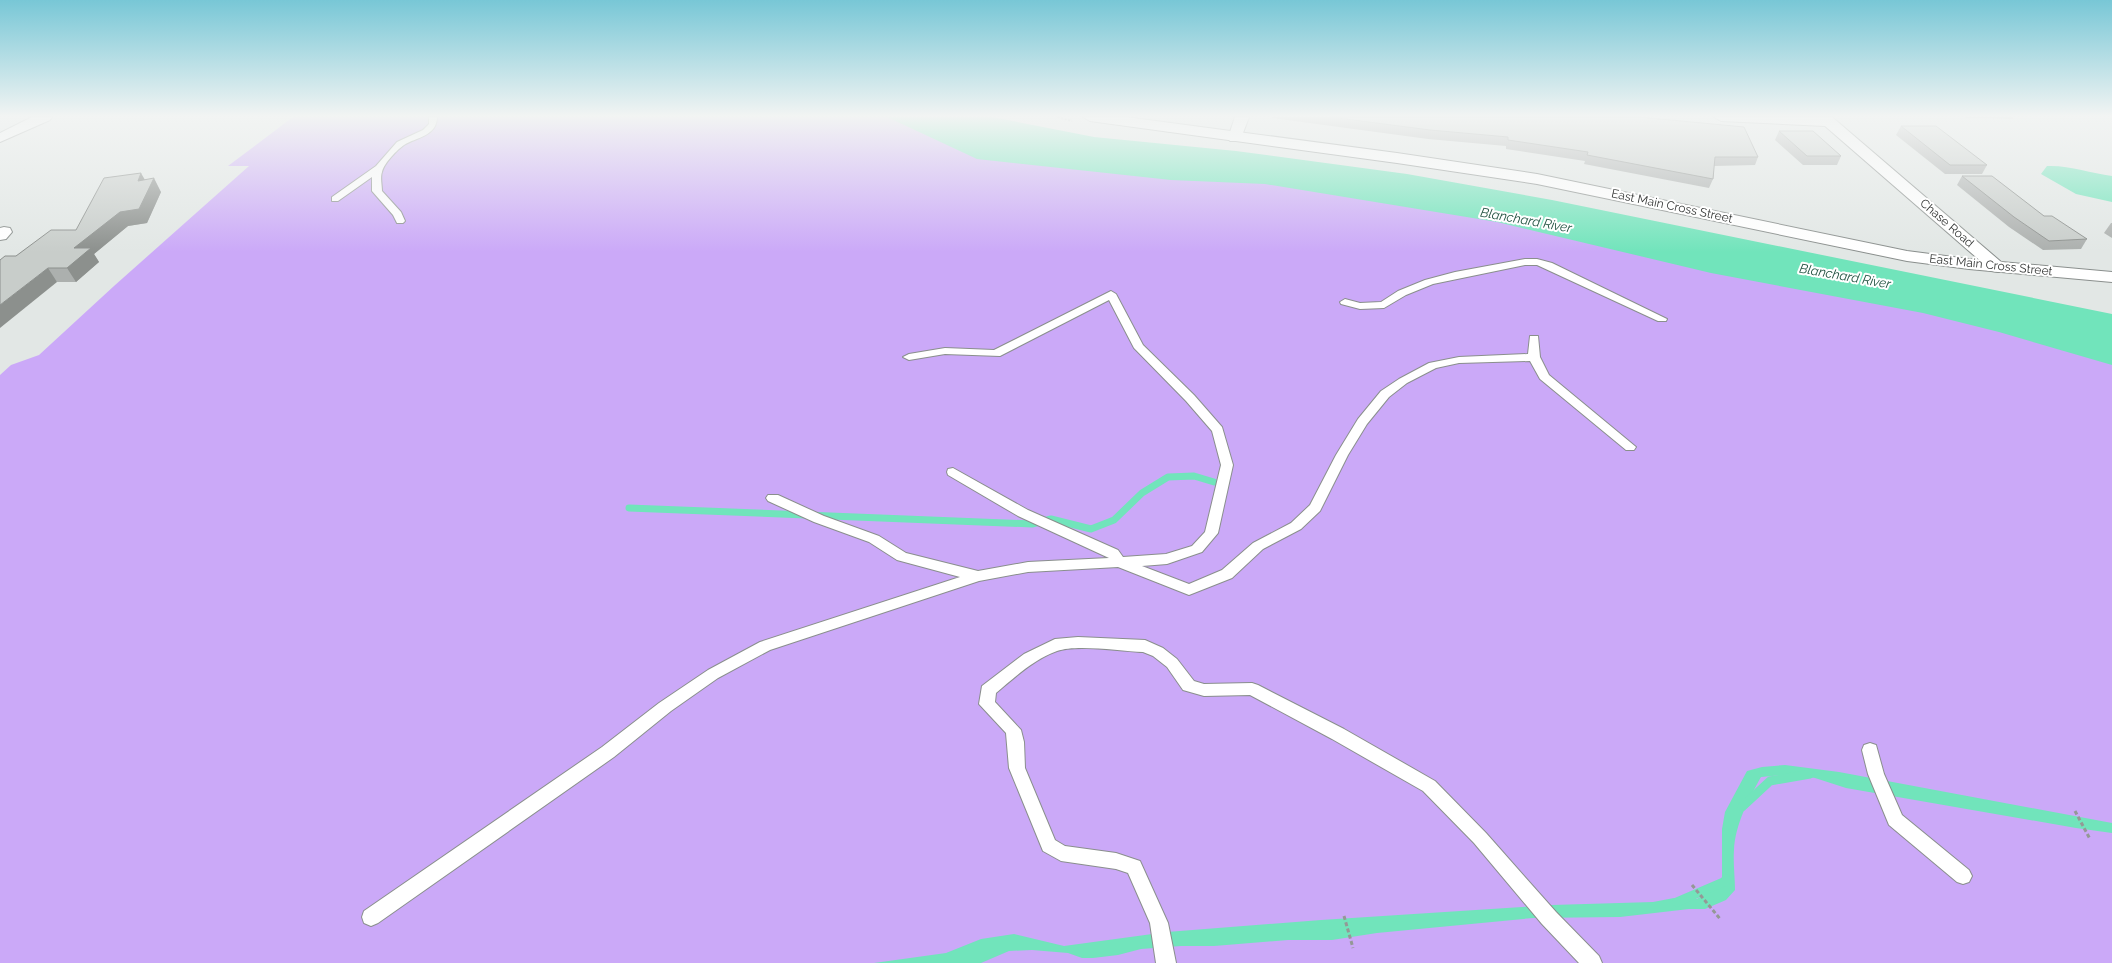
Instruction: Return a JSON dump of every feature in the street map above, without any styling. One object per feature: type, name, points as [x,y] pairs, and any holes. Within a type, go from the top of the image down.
[{"type":"main road","name":"East Main Cross Street","points":[[1418,162],[1537,179],[1884,251],[1938,260],[2112,277]]},
{"type":"main road","name":"Chase Road","points":[[1875,162],[1998,267]]},
{"type":"lane","points":[[334,199],[379,168],[384,162]]},
{"type":"lane","points":[[379,168],[376,182],[377,191],[398,214],[400,221]]},
{"type":"lane","points":[[1345,302],[1360,306],[1384,305],[1402,293],[1455,275],[1525,262],[1537,262],[1548,265],[1662,318]]},
{"type":"lane","points":[[371,917],[608,752],[665,707],[713,674],[765,646],[978,576],[1028,567],[1167,559],[1196,549],[1211,533],[1227,465],[1218,430],[1200,408],[1138,346],[1111,294],[996,354],[945,351],[909,357]]},
{"type":"lane","points":[[1534,338],[1534,357],[1544,377],[1630,447]]},
{"type":"lane","points":[[953,472],[1023,513],[1113,553],[1119,562],[1189,590],[1227,574],[1258,546],[1296,526],[1315,508],[1342,455],[1362,422],[1385,394],[1404,381],[1433,365],[1459,360],[1534,357]]},
{"type":"lane","points":[[773,498],[819,519],[874,539],[902,558],[978,576]]},
{"type":"lane","points":[[1166,963],[1159,924],[1134,867],[1116,861],[1061,853],[1049,845],[1017,768],[1016,742],[1013,730],[987,704],[988,690],[1029,658],[1055,645],[1078,643],[1145,646],[1158,652],[1172,663],[1189,686],[1204,690],[1252,688],[1338,734],[1429,786],[1480,838],[1528,894],[1592,963]]},
{"type":"lane","points":[[1870,750],[1876,774],[1895,820],[1963,876]]},
{"type":"path","points":[[2074,811],[2090,839]]},
{"type":"path","points":[[1692,885],[1721,920]]},
{"type":"path","points":[[1344,916],[1353,948]]},
{"type":"shaded area","points":[[233,162],[1192,162],[2112,339],[2112,963],[0,963],[0,375],[11,365],[39,355],[249,166],[228,166]]},
{"type":"water","name":"Blanchard River","points":[[1004,162],[1317,162],[1407,174],[1552,200],[2112,314],[2112,365],[1999,332],[1923,313],[1711,273],[1497,222],[1265,184],[1171,180]]},
{"type":"water","points":[[2047,166],[2071,168],[2112,176],[2112,202],[2076,194],[2041,174]]},
{"type":"water","points":[[1785,765],[1839,772],[2112,823],[2112,833],[1846,788],[1815,778],[1794,774],[1761,777],[1747,803],[1737,831],[1734,855],[1735,890],[1726,900],[1705,909],[1689,909],[1620,917],[1533,918],[1377,933],[1332,940],[1288,940],[1214,946],[1181,946],[1141,949],[1118,955],[1093,958],[1082,958],[1068,953],[1032,950],[1009,951],[981,963],[874,963],[946,953],[981,939],[1014,934],[1064,946],[1167,932],[1321,920],[1552,905],[1653,902],[1674,898],[1697,899],[1718,886],[1722,877],[1722,829],[1725,812],[1747,771],[1762,767]]},
{"type":"building","points":[[1623,162],[1715,162],[1713,179]]},
{"type":"building","points":[[1946,162],[1983,162],[1987,165],[1950,165]]},
{"type":"building","points":[[141,173],[138,181],[154,178],[139,209],[120,212],[74,248],[91,248],[67,268],[48,268],[0,305],[0,260],[5,256],[16,256],[51,230],[76,230],[104,178]]},
{"type":"building","points":[[1962,176],[1992,176],[2044,216],[2052,216],[2087,239],[2049,241],[2014,217]]},
{"type":"waterway","points":[[629,508],[1032,524],[1051,519],[1091,529],[1114,520],[1142,493],[1168,477],[1194,476],[1214,482]]},
{"type":"waterway","points":[[1742,807],[1770,781],[1810,774]]},
{"type":"waterway","points":[[1677,902],[1726,881],[1726,879]]}]
